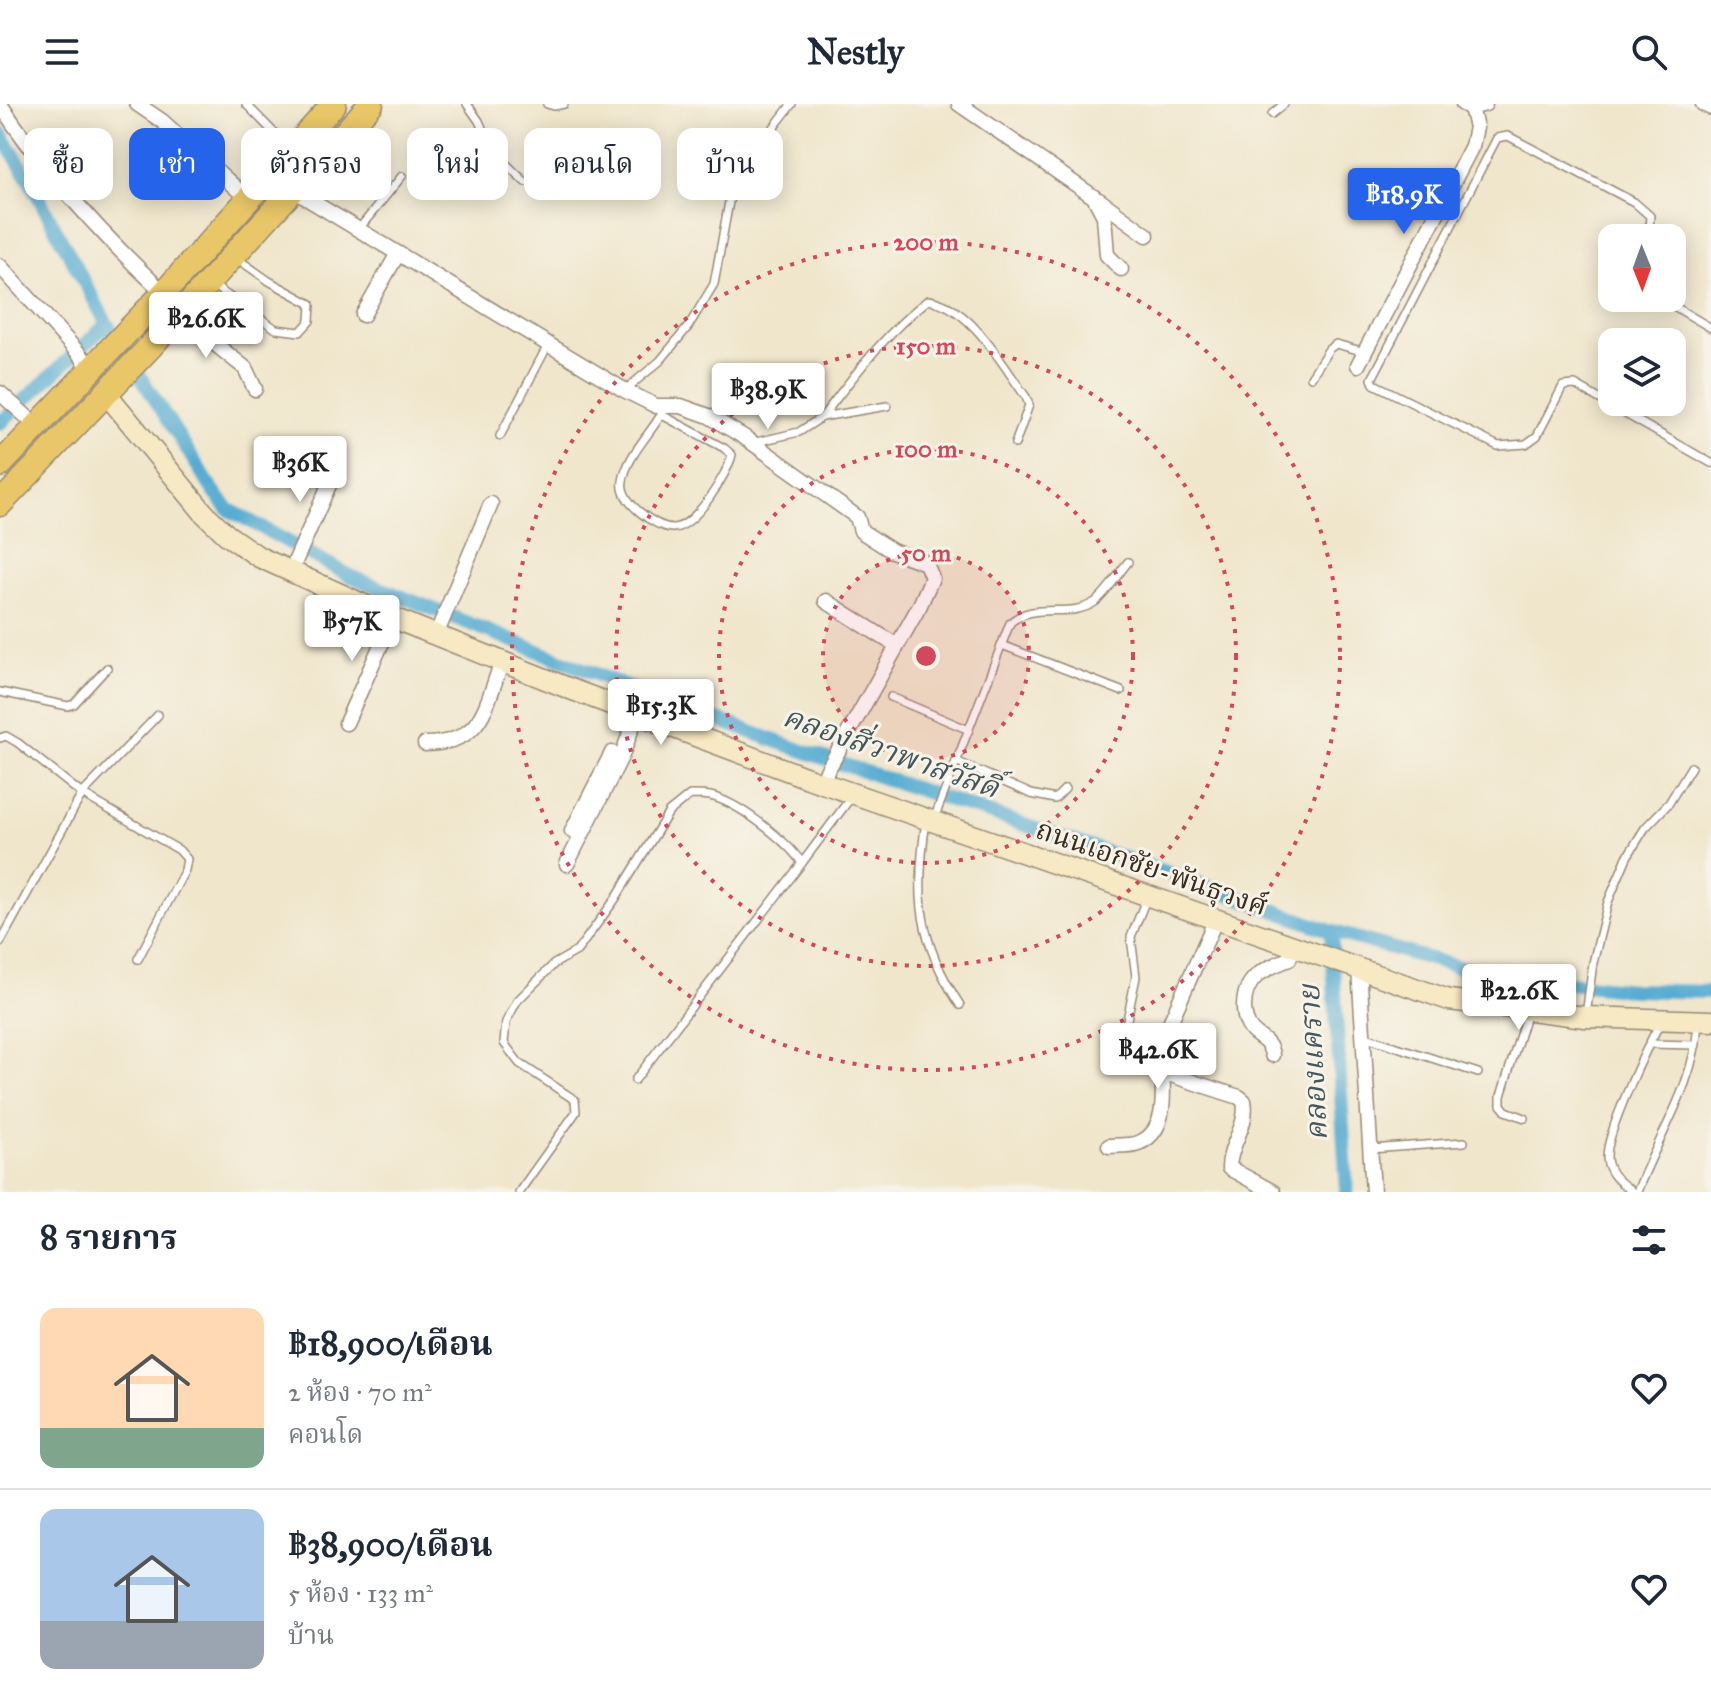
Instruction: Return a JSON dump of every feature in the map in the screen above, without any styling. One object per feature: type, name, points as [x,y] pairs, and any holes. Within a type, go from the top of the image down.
[{"type":"main road","points":[[312,128],[334,104]]},
{"type":"main road","points":[[349,128],[371,104]]},
{"type":"main road","points":[[0,465],[32,423],[90,364],[130,329],[247,200]]},
{"type":"main road","points":[[0,504],[149,348],[284,200]]},
{"type":"street","points":[[0,104],[72,197],[164,293]]},
{"type":"street","points":[[137,104],[162,121],[241,193]]},
{"type":"street","points":[[959,104],[1147,235]]},
{"type":"street","points":[[1703,104],[1711,108]]},
{"type":"street","points":[[1362,358],[1472,146],[1476,127],[1473,105]]},
{"type":"street","points":[[1094,197],[1104,216],[1107,255],[1121,269]]},
{"type":"street","points":[[309,200],[624,390],[664,411],[681,406],[709,416],[857,517],[861,531],[892,551],[926,563],[932,578],[825,777]]},
{"type":"street","points":[[363,315],[397,255]]},
{"type":"street","points":[[0,266],[90,364]]},
{"type":"street","points":[[179,315],[245,368],[255,389]]},
{"type":"street","name":"ถนนเอกชัย-พันธุวงศ์","points":[[112,386],[204,513],[227,535],[259,557],[293,567],[393,618],[438,629],[502,662],[633,712],[825,777],[853,794],[933,816],[1449,1000],[1527,1010],[1586,1008],[1661,1021],[1704,1020]]},
{"type":"street","points":[[0,393],[32,423]]},
{"type":"street","points":[[293,567],[329,485]]},
{"type":"street","points":[[438,629],[491,504]]},
{"type":"street","points":[[826,601],[897,646]]},
{"type":"street","points":[[346,723],[393,618]]},
{"type":"street","points":[[425,744],[445,744],[471,732],[479,720],[502,662]]},
{"type":"street","points":[[572,831],[633,712]]},
{"type":"street","points":[[567,864],[622,755],[633,712]]},
{"type":"street","points":[[1109,1146],[1135,1144],[1151,1136],[1159,1124],[1164,1090],[1159,1065],[1161,1043],[1216,919]]},
{"type":"street","points":[[1272,1055],[1271,1047],[1252,1031],[1245,1018],[1244,997],[1257,973],[1289,959],[1302,948]]},
{"type":"street","points":[[1352,965],[1363,1036],[1373,1192]]},
{"type":"street","points":[[1162,1072],[1244,1101],[1246,1112],[1231,1146],[1229,1168],[1273,1192]]},
{"type":"lane","points":[[246,104],[270,128]]},
{"type":"lane","points":[[467,104],[479,121],[491,149],[524,181]]},
{"type":"lane","points":[[547,104],[564,104]]},
{"type":"lane","points":[[624,390],[660,361],[688,327],[714,284],[733,180],[792,104]]},
{"type":"lane","points":[[1272,114],[1284,104]]},
{"type":"lane","points":[[1649,224],[1650,216],[1634,202],[1508,136],[1497,138],[1372,379],[1374,384],[1498,446],[1526,444],[1537,436],[1563,386],[1575,385],[1711,463]]},
{"type":"lane","points":[[358,231],[402,176]]},
{"type":"lane","points":[[209,282],[276,329],[300,332],[310,321],[311,304],[269,281],[233,256]]},
{"type":"lane","points":[[752,443],[799,432],[822,417],[899,322],[928,300],[954,308],[976,330],[1026,397],[1029,405],[1015,444]]},
{"type":"lane","points":[[1684,312],[1711,328]]},
{"type":"lane","points":[[1311,377],[1329,349],[1336,344],[1362,358]]},
{"type":"lane","points":[[500,436],[548,345]]},
{"type":"lane","points":[[822,417],[887,406]]},
{"type":"lane","points":[[664,411],[732,455],[727,470],[691,522],[673,529],[658,524],[630,505],[622,483],[626,469],[664,411]]},
{"type":"lane","points":[[960,1005],[940,975],[921,908],[920,862],[933,816],[1010,623],[1020,614],[1067,610],[1095,602],[1128,562]]},
{"type":"lane","points":[[1002,645],[1121,691]]},
{"type":"lane","points":[[0,692],[68,706],[74,704],[107,668]]},
{"type":"lane","points":[[891,697],[969,730]]},
{"type":"lane","points":[[0,943],[82,794],[158,715]]},
{"type":"lane","points":[[0,738],[6,736],[18,743],[82,794],[179,850],[187,859],[185,870],[138,959]]},
{"type":"lane","points":[[956,761],[1031,794],[1055,799],[1065,789]]},
{"type":"lane","points":[[1586,1008],[1608,902],[1627,857],[1645,828],[1669,803],[1691,767]]},
{"type":"lane","points":[[635,1080],[853,794]]},
{"type":"lane","points":[[519,1192],[576,1112],[575,1100],[519,1063],[504,1043],[506,1022],[517,1001],[554,964],[577,951],[614,901],[669,812],[690,795],[711,796],[735,807],[791,847],[802,863]]},
{"type":"lane","points":[[1127,1020],[1136,977],[1131,937],[1148,895]]},
{"type":"lane","points":[[1525,1118],[1506,1111],[1501,1105],[1501,1096],[1527,1010]]},
{"type":"lane","points":[[1661,1021],[1625,1096],[1608,1148],[1607,1160],[1614,1178],[1630,1191],[1686,1088],[1704,1020]]},
{"type":"lane","points":[[1363,1036],[1478,1073]]},
{"type":"lane","points":[[1649,1044],[1696,1045]]},
{"type":"lane","points":[[1369,1149],[1464,1142]]},
{"type":"waterway","name":"คลองสี่วาพาสวัสดิ์","points":[[0,132],[107,324],[214,492],[228,509],[350,576],[636,690],[806,752],[1207,886],[1331,931],[1458,967],[1523,978],[1633,990],[1711,992]]},
{"type":"waterway","points":[[0,423],[107,324]]},
{"type":"waterway","name":"คลองเเคราย","points":[[1331,931],[1347,1192]]}]
